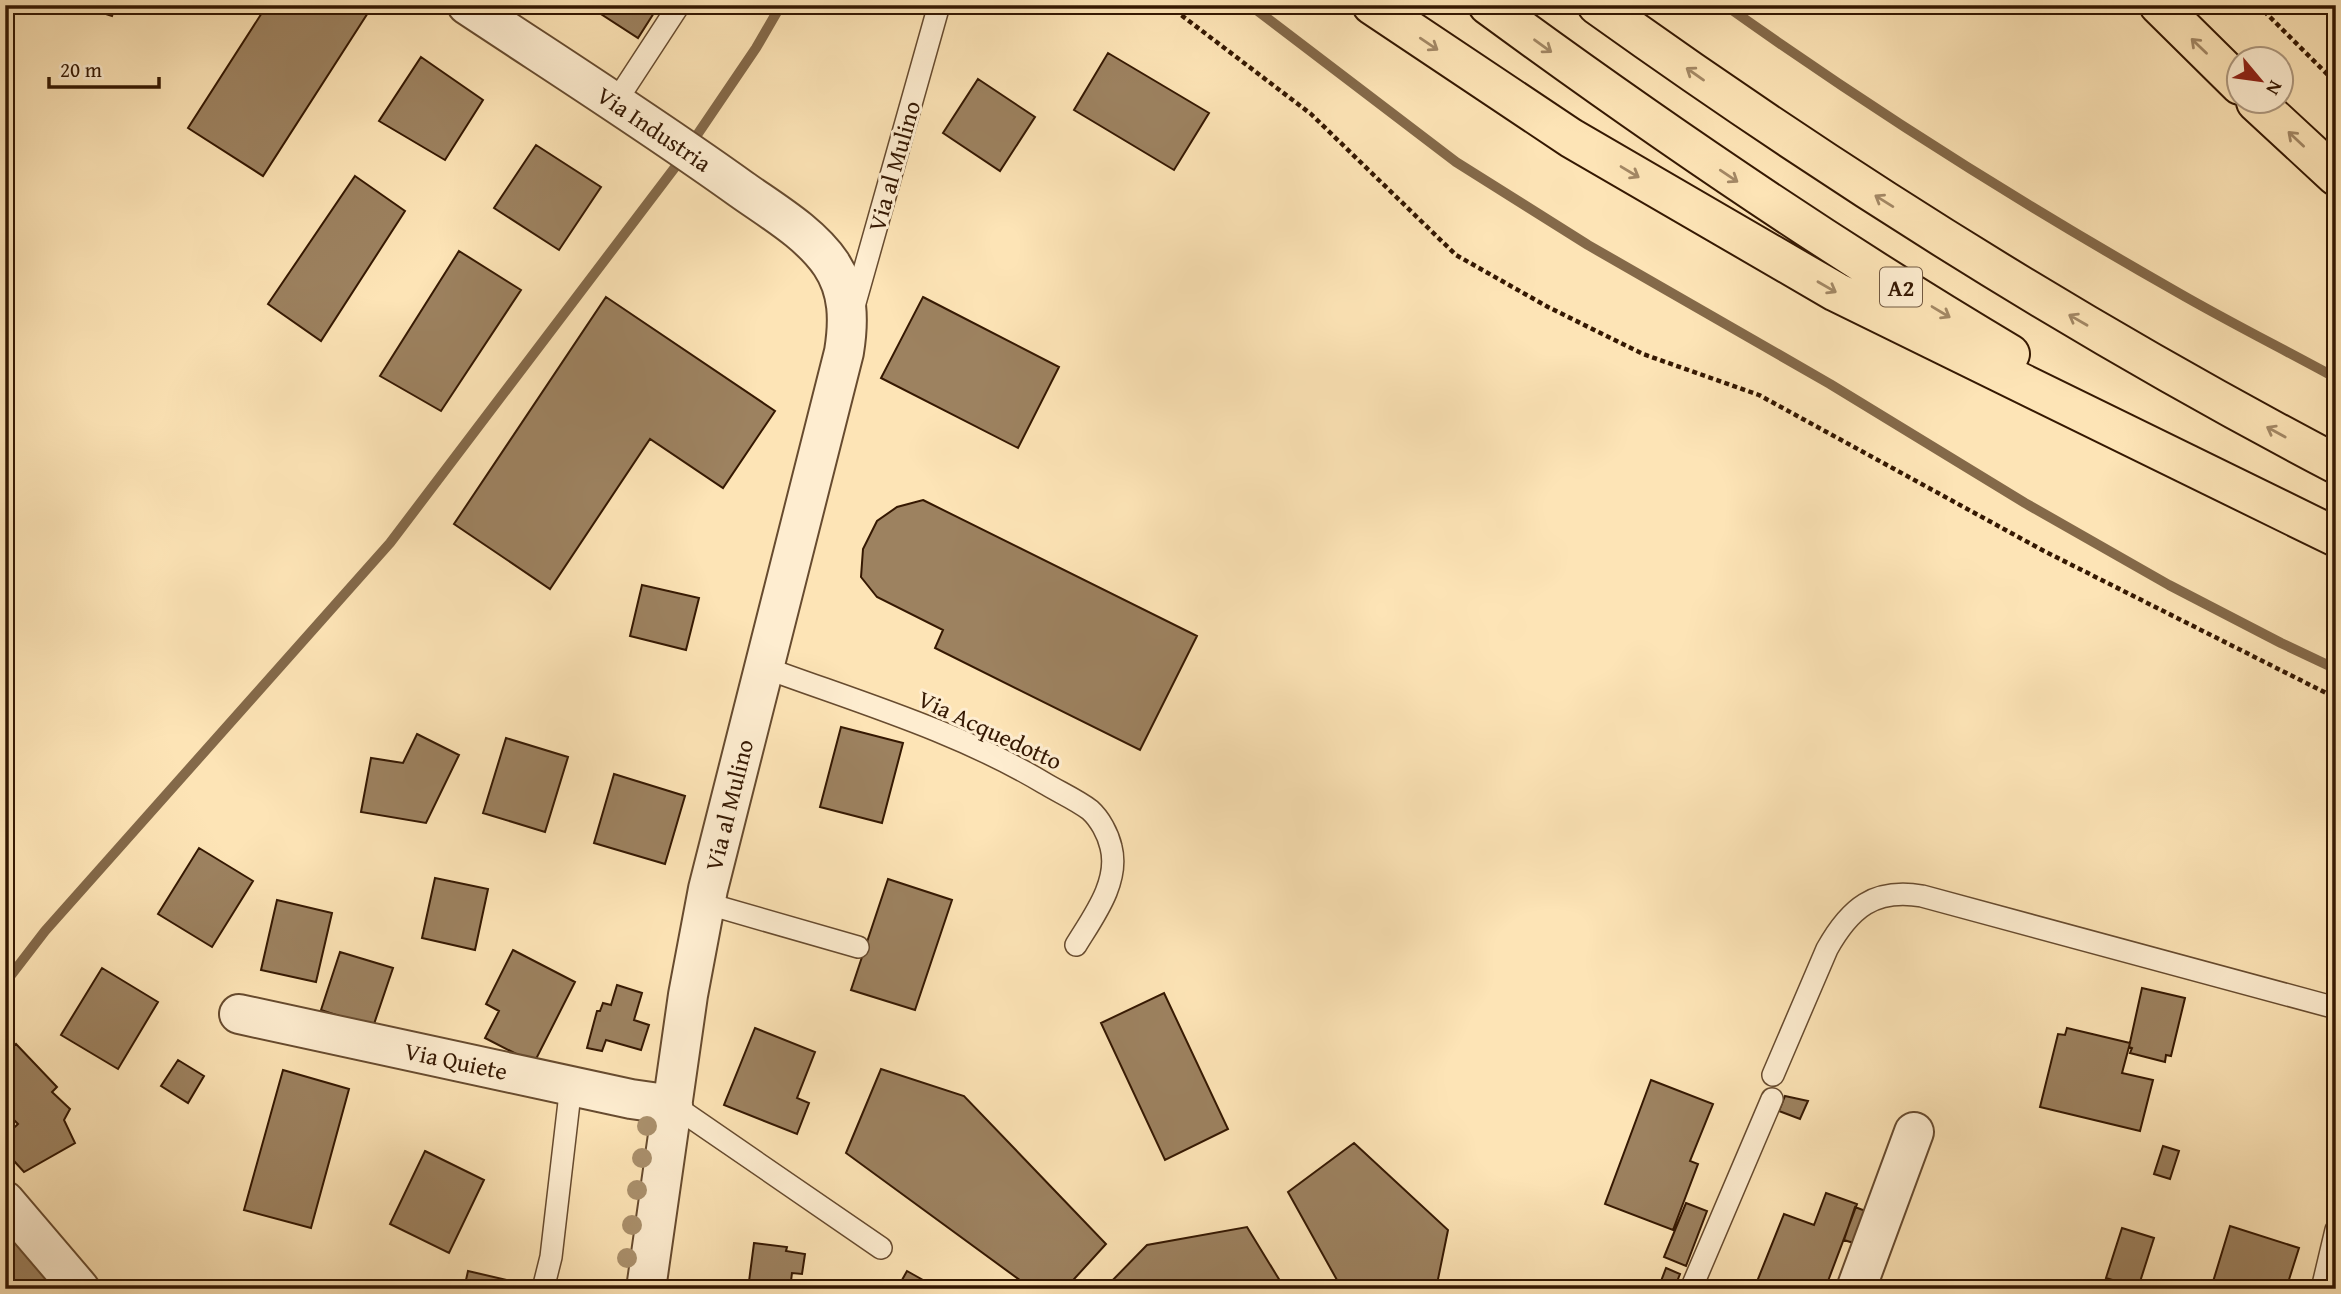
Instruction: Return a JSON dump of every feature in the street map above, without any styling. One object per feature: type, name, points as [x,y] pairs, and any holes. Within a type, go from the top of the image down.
[{"type":"highway","name":"A2","points":[[1372,5],[1572,138],[1836,292],[2336,537]]},
{"type":"highway","name":"A2","points":[[1488,5],[1648,121],[1853,258],[2071,391],[2336,537]]},
{"type":"highway","name":"A2","points":[[1597,5],[1621,18],[1787,137],[1972,256],[2130,351],[2336,464]]},
{"type":"highway","points":[[2159,5],[2226,72]]},
{"type":"highway","points":[[2271,116],[2336,176]]},
{"type":"street","name":"Via Industria","points":[[467,5],[687,151],[813,243],[832,265]]},
{"type":"street","name":"Via al Mulino","points":[[646,1289],[688,995],[705,903],[833,398],[848,328],[845,293],[832,265]]},
{"type":"street","name":"Via Quiete","points":[[239,1014],[631,1099],[673,1105]]},
{"type":"street","points":[[1856,1289],[1914,1132]]},
{"type":"street","points":[[5,1202],[80,1289]]},
{"type":"lane","points":[[615,103],[678,5]]},
{"type":"lane","name":"Via al Mulino","points":[[848,328],[939,5]]},
{"type":"lane","name":"Via Acquedotto","points":[[763,667],[947,734],[1016,766],[1091,811],[1103,825],[1111,846],[1113,864],[1110,880],[1099,906],[1076,945]]},
{"type":"lane","points":[[1773,1075],[1827,948],[1838,929],[1857,908],[1880,896],[1902,893],[1960,906],[2336,1008]]},
{"type":"lane","points":[[705,903],[858,947]]},
{"type":"lane","points":[[543,1289],[551,1257],[571,1085]]},
{"type":"lane","points":[[1691,1289],[1772,1099]]},
{"type":"lane","points":[[673,1105],[881,1248]]},
{"type":"lane","points":[[2322,1289],[2336,1230]]},
{"type":"path","points":[[1168,5],[1311,114],[1456,255],[1548,307],[1643,354],[1759,395],[2044,551],[2336,698]]},
{"type":"path","points":[[2258,5],[2336,83]]},
{"type":"building","points":[[78,5],[116,5],[112,16]]},
{"type":"building","points":[[267,5],[373,5],[263,176],[188,128]]},
{"type":"building","points":[[587,5],[659,5],[638,38]]},
{"type":"building","points":[[1108,53],[1209,113],[1174,170],[1074,110]]},
{"type":"building","points":[[421,57],[483,100],[445,160],[379,121]]},
{"type":"building","points":[[978,79],[1035,117],[1000,171],[943,133]]},
{"type":"building","points":[[536,145],[601,187],[559,250],[494,208]]},
{"type":"building","points":[[355,176],[405,211],[321,341],[268,304]]},
{"type":"building","points":[[459,251],[521,290],[441,411],[380,376]]},
{"type":"building","points":[[606,297],[775,411],[723,488],[650,439],[550,589],[454,524]]},
{"type":"building","points":[[923,297],[1059,367],[1018,448],[881,378]]},
{"type":"building","points":[[923,500],[1197,636],[1140,750],[935,648],[943,630],[877,597],[861,577],[863,549],[877,521],[897,507]]},
{"type":"building","points":[[642,585],[699,598],[686,650],[630,636]]},
{"type":"building","points":[[841,727],[903,743],[882,823],[820,807]]},
{"type":"building","points":[[417,734],[459,755],[426,823],[361,812],[371,758],[403,763]]},
{"type":"building","points":[[506,738],[568,757],[545,832],[483,813]]},
{"type":"building","points":[[614,774],[685,796],[665,864],[594,843]]},
{"type":"building","points":[[199,848],[253,881],[212,947],[158,914]]},
{"type":"building","points":[[435,878],[488,889],[475,950],[422,938]]},
{"type":"building","points":[[888,879],[952,900],[915,1010],[851,990]]},
{"type":"building","points":[[277,900],[332,913],[316,982],[261,970]]},
{"type":"building","points":[[513,950],[575,982],[534,1063],[485,1038],[499,1011],[486,1004]]},
{"type":"building","points":[[340,952],[393,968],[373,1027],[321,1010]]},
{"type":"building","points":[[102,968],[158,1002],[118,1069],[61,1035]]},
{"type":"building","points":[[617,985],[642,993],[634,1020],[649,1025],[641,1050],[606,1040],[602,1051],[587,1048],[597,1011],[600,1011],[603,1003],[611,1005]]},
{"type":"building","points":[[2142,988],[2185,998],[2171,1056],[2166,1055],[2165,1062],[2130,1053]]},
{"type":"building","points":[[1164,993],[1228,1129],[1165,1160],[1101,1023]]},
{"type":"building","points":[[755,1028],[815,1052],[797,1098],[809,1103],[797,1134],[724,1105]]},
{"type":"building","points":[[2067,1028],[2130,1043],[2122,1073],[2153,1080],[2140,1131],[2040,1107],[2058,1034],[2065,1035]]},
{"type":"building","points":[[16,1044],[57,1087],[52,1092],[70,1109],[64,1120],[75,1143],[24,1172],[5,1151],[5,1136],[18,1124],[5,1111],[5,1054]]},
{"type":"building","points":[[178,1060],[204,1076],[188,1103],[161,1086]]},
{"type":"building","points":[[881,1069],[964,1096],[1106,1244],[1065,1289],[1032,1289],[846,1153]]},
{"type":"building","points":[[283,1070],[349,1089],[311,1228],[244,1210]]},
{"type":"building","points":[[1651,1080],[1713,1104],[1690,1161],[1698,1164],[1673,1230],[1605,1204]]},
{"type":"building","points":[[1785,1096],[1808,1101],[1800,1119],[1779,1111]]},
{"type":"building","points":[[1354,1143],[1448,1230],[1436,1289],[1342,1289],[1288,1192]]},
{"type":"building","points":[[2163,1146],[2179,1151],[2170,1179],[2154,1174]]},
{"type":"building","points":[[425,1151],[484,1180],[449,1253],[390,1224]]},
{"type":"building","points":[[1826,1193],[1857,1204],[1825,1289],[1754,1289],[1784,1214],[1814,1225]]},
{"type":"building","points":[[1686,1203],[1707,1211],[1686,1266],[1664,1257]]},
{"type":"building","points":[[1855,1207],[1871,1213],[1860,1245],[1844,1240]]},
{"type":"building","points":[[5,1220],[51,1278],[37,1289],[9,1289],[5,1284]]},
{"type":"building","points":[[2230,1226],[2299,1248],[2286,1289],[2216,1289],[2217,1287],[2212,1285]]},
{"type":"building","points":[[1247,1227],[1285,1289],[1104,1289],[1147,1245]]},
{"type":"building","points":[[2122,1228],[2154,1238],[2138,1288],[2106,1278]]},
{"type":"building","points":[[754,1243],[787,1247],[786,1251],[805,1254],[802,1274],[792,1273],[790,1289],[748,1289]]},
{"type":"building","points":[[1666,1268],[1680,1274],[1674,1289],[1658,1289]]},
{"type":"building","points":[[468,1271],[511,1281],[510,1289],[464,1289]]},
{"type":"building","points":[[907,1271],[939,1289],[897,1289]]},
{"type":"waterway","points":[[5,983],[45,931],[390,543],[676,166],[756,48],[781,5]]},
{"type":"waterway","points":[[1250,5],[1456,162],[1588,245],[1830,384],[2025,503],[2169,585],[2336,669]]},
{"type":"waterway","points":[[1725,5],[1835,81],[2004,190],[2119,259],[2336,378]]}]
